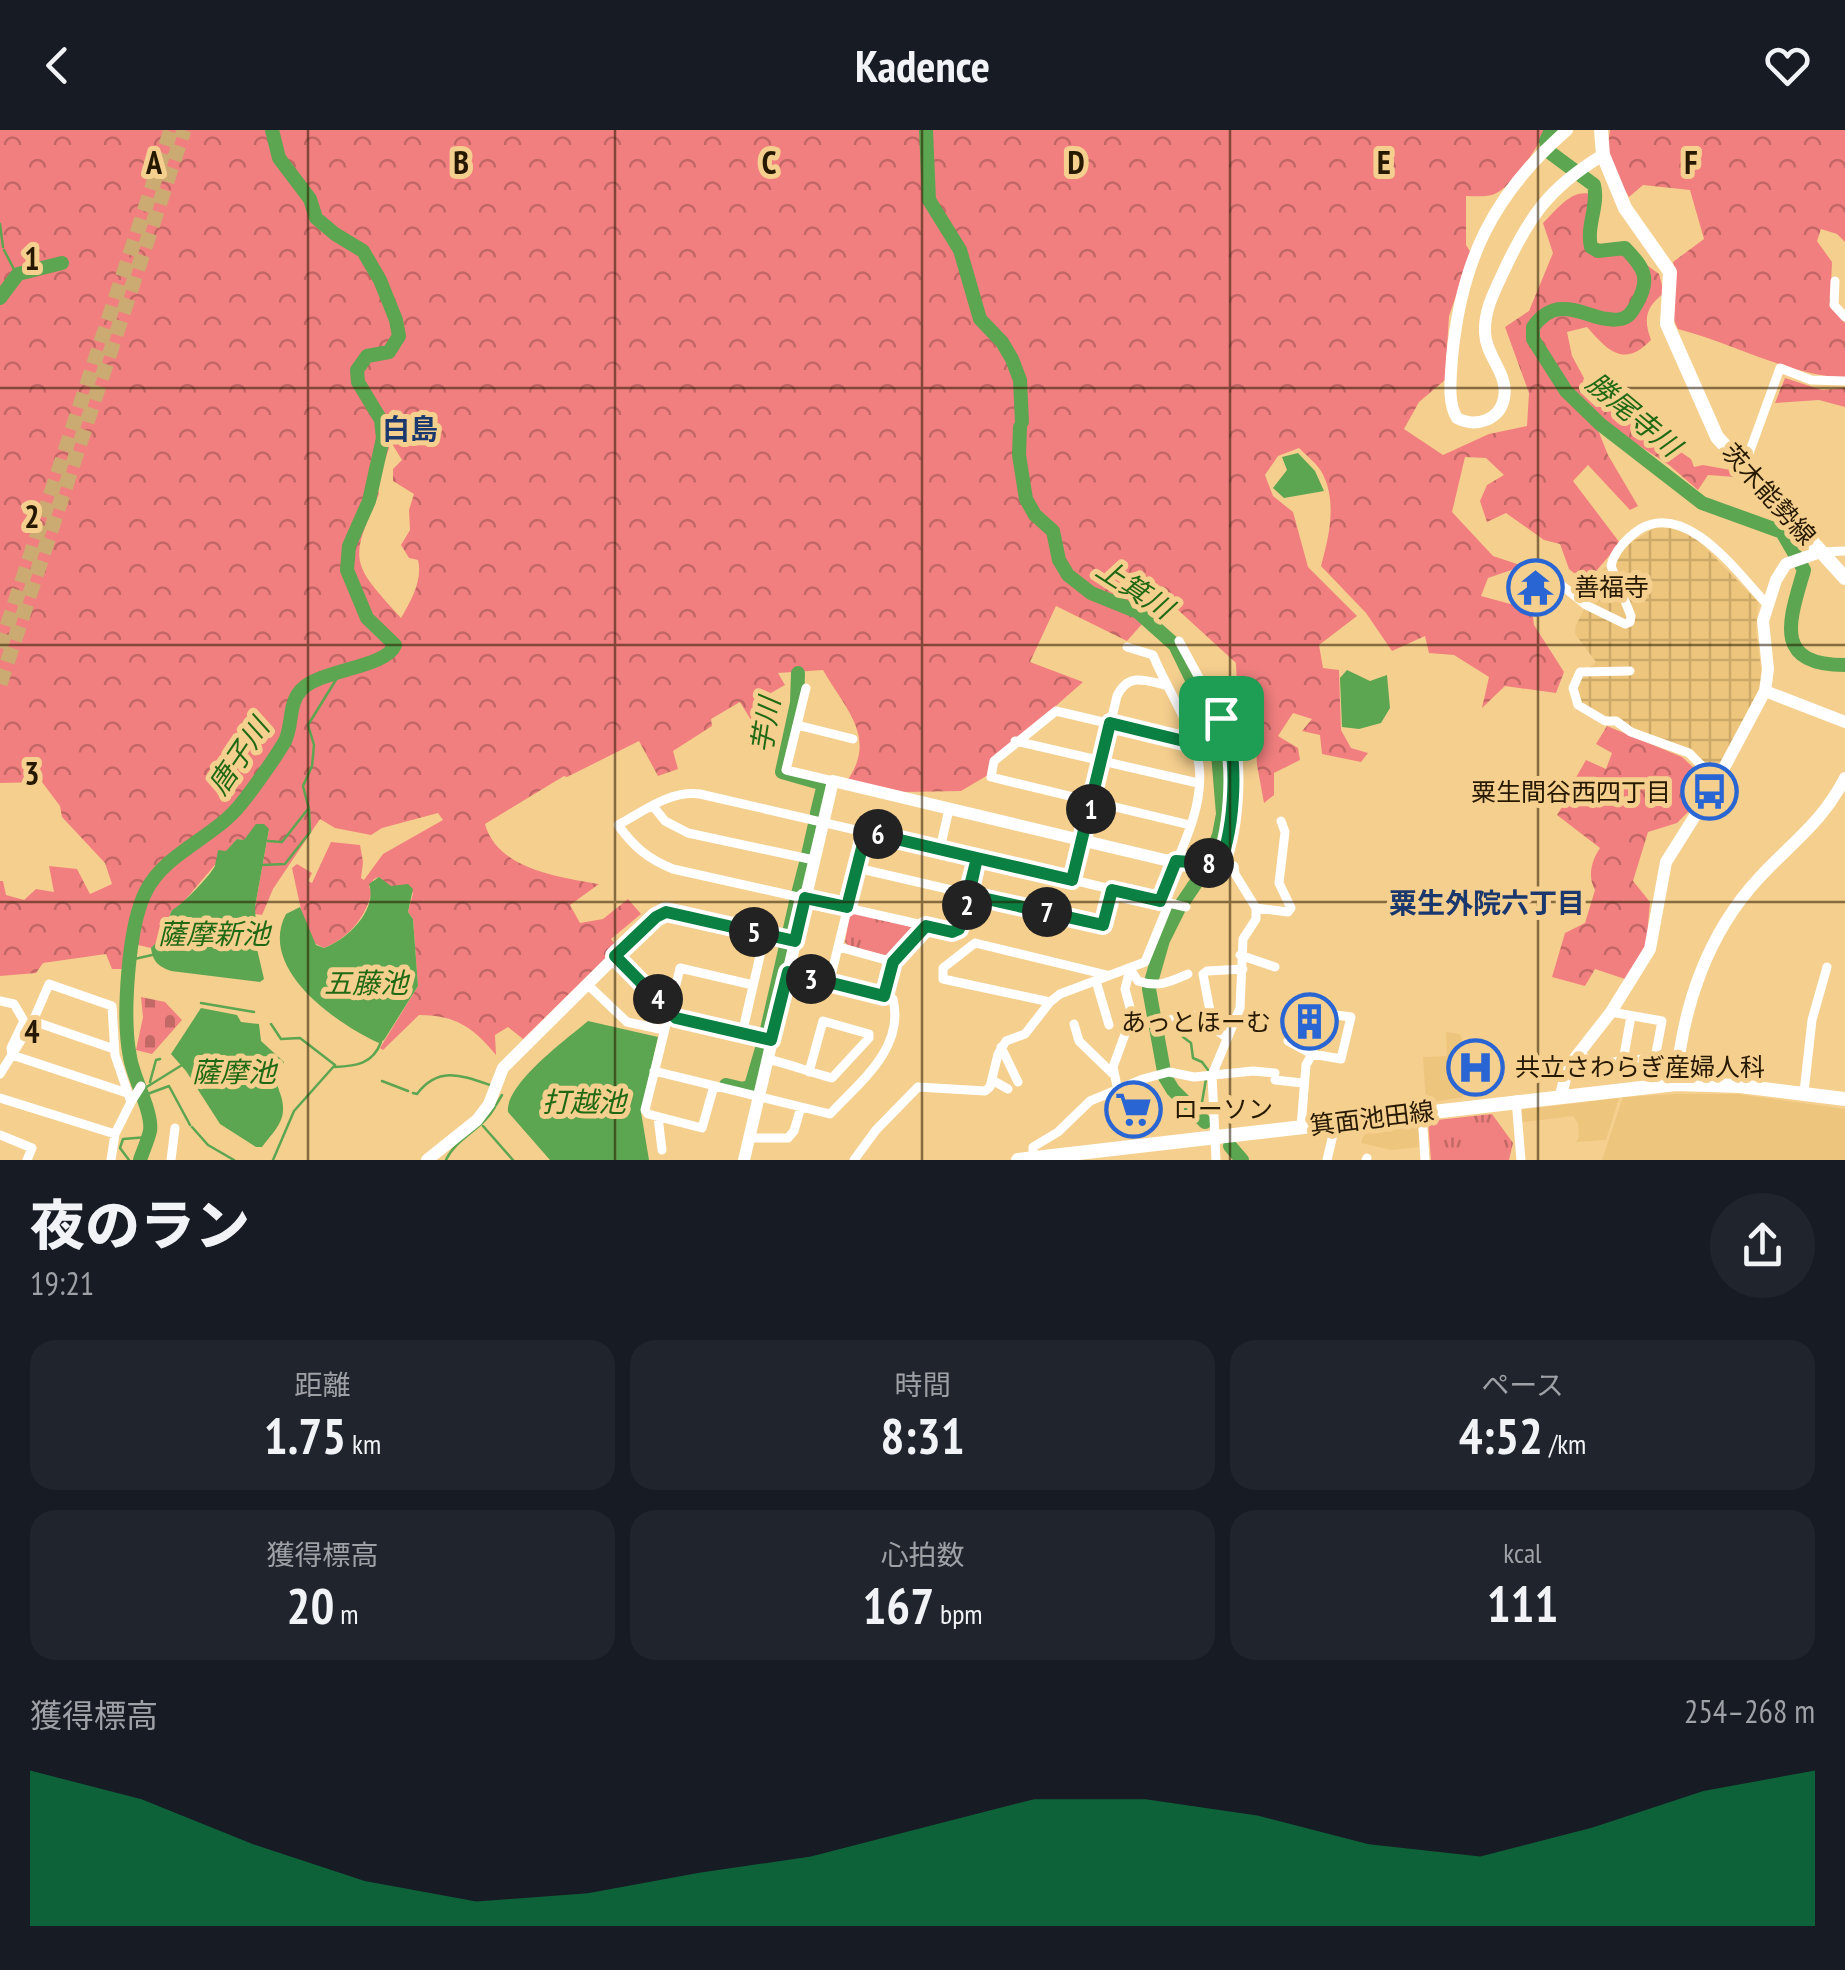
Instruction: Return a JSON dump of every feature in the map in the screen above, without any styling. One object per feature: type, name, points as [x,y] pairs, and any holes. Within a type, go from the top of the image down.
[{"type":"main road","name":"茨木能勢線","points":[[1601,130],[1598,158],[1625,208],[1670,272],[1670,335],[1717,437],[1813,554],[1845,578]]},
{"type":"main road","name":"箕面池田線","points":[[1025,1159],[1676,1084],[1804,1092],[1845,1099]]},
{"type":"street","points":[[1567,130],[1524,172],[1480,239],[1459,300],[1452,366],[1452,410],[1465,422],[1488,420],[1502,406],[1506,384],[1486,345],[1486,311],[1526,224],[1558,186],[1598,158]]},
{"type":"street","points":[[1835,281],[1834,305],[1845,316]]},
{"type":"street","points":[[1743,469],[1780,368],[1811,380],[1845,380]]},
{"type":"street","points":[[1554,579],[1586,605],[1625,624],[1630,622],[1611,566],[1613,558],[1632,534],[1649,524],[1672,524],[1698,533],[1767,604]]},
{"type":"street","points":[[1561,1095],[1568,1067],[1611,1012],[1650,949],[1666,862],[1717,781],[1766,690],[1763,620],[1786,564],[1813,554],[1845,551]]},
{"type":"street","points":[[1179,641],[1216,720],[1227,728],[1233,814],[1218,864]]},
{"type":"street","points":[[854,1160],[876,1130],[918,1088],[986,1091],[1006,1041],[1026,1034],[1050,1002],[1145,961],[1176,904],[1176,861],[1198,803],[1199,765],[1153,655],[1127,647]]},
{"type":"street","points":[[1630,670],[1580,672],[1573,688],[1578,705],[1605,720],[1616,720],[1632,732],[1689,753],[1717,781]]},
{"type":"street","points":[[1072,880],[1117,696],[1129,680],[1137,678],[1165,684]]},
{"type":"street","points":[[806,688],[786,770],[1176,861],[1218,864],[1235,874],[1256,908],[1254,926],[1243,939],[1240,955],[1240,1008],[1212,1075],[1216,1160]]},
{"type":"street","points":[[1766,690],[1845,722]]},
{"type":"street","points":[[1190,825],[991,777],[994,761],[1056,711],[1190,738],[1216,720]]},
{"type":"street","points":[[797,726],[853,739]]},
{"type":"street","points":[[1015,741],[1198,784]]},
{"type":"street","points":[[1676,1084],[1694,988],[1722,928],[1762,874],[1823,815],[1845,778]]},
{"type":"street","points":[[744,1160],[788,972],[790,940],[805,898],[833,781]]},
{"type":"street","points":[[977,858],[957,931],[673,869],[635,848],[618,825],[686,792],[824,822],[1176,904]]},
{"type":"street","points":[[653,806],[674,828],[814,860]]},
{"type":"street","points":[[940,849],[949,809]]},
{"type":"street","points":[[1256,908],[1288,912],[1291,908],[1279,883],[1285,832],[1282,822]]},
{"type":"street","points":[[829,984],[866,832]]},
{"type":"street","points":[[856,868],[1103,925],[1112,890]]},
{"type":"street","points":[[427,1160],[477,1120],[489,1104],[503,1068],[656,917],[666,912],[790,940]]},
{"type":"street","points":[[884,996],[893,962],[926,926]]},
{"type":"street","points":[[742,1034],[765,934]]},
{"type":"street","points":[[1050,1002],[943,979],[941,974],[943,968],[975,944],[1110,975]]},
{"type":"street","points":[[838,947],[893,962]]},
{"type":"street","points":[[1240,955],[1275,967]]},
{"type":"street","points":[[615,956],[668,1014],[771,1040]]},
{"type":"street","points":[[1804,1092],[1812,1020],[1827,967]]},
{"type":"street","points":[[714,1086],[702,1128],[645,1110],[680,968],[753,985]]},
{"type":"street","points":[[1130,968],[1138,981],[1150,984],[1166,984],[1188,974]]},
{"type":"street","points":[[1118,1092],[1114,1064],[1131,1019],[1132,1007],[1126,996],[1130,968]]},
{"type":"street","points":[[1227,1038],[1216,1032],[1208,1013],[1203,972],[1243,969]]},
{"type":"street","points":[[654,1071],[830,1114],[883,1059],[896,1026],[894,999],[788,972]]},
{"type":"street","points":[[1096,981],[1110,1025]]},
{"type":"street","points":[[2,1067],[33,1021],[48,984],[112,1006],[114,1049],[134,1093],[115,1134],[111,1160]]},
{"type":"street","points":[[586,984],[627,1022],[664,1030]]},
{"type":"street","points":[[0,1001],[14,1004],[24,1021],[11,1048],[12,1055]]},
{"type":"street","points":[[1579,1052],[1592,1064],[1655,1058],[1662,1021],[1611,1012]]},
{"type":"street","points":[[1170,1020],[1208,1013]]},
{"type":"street","points":[[1288,1041],[1312,1054],[1341,1059],[1350,1017],[1321,1013],[1312,1054],[1306,1065],[1301,1127]]},
{"type":"street","points":[[1623,1061],[1631,1016]]},
{"type":"street","points":[[33,1021],[114,1049]]},
{"type":"street","points":[[766,1059],[810,1072],[832,1078],[870,1034],[823,1021],[810,1072]]},
{"type":"street","points":[[1074,1024],[1079,1040],[1114,1075]]},
{"type":"street","points":[[1001,1047],[1018,1082]]},
{"type":"street","points":[[12,1055],[134,1093]]},
{"type":"street","points":[[1025,1159],[1032,1147],[1058,1132],[1080,1108],[1164,1074],[1275,1076],[1303,1083]]},
{"type":"street","points":[[992,1080],[1008,1088]]},
{"type":"street","points":[[0,1098],[115,1134]]},
{"type":"street","points":[[1516,1100],[1522,1160]]},
{"type":"street","points":[[750,1138],[788,1138],[801,1107]]},
{"type":"street","points":[[1422,1112],[1425,1160]]},
{"type":"street","points":[[658,1117],[662,1150]]},
{"type":"street","points":[[1327,1158],[1336,1122]]},
{"type":"street","points":[[171,1160],[175,1128]]},
{"type":"street","points":[[0,1135],[32,1148],[27,1160]]},
{"type":"street","points":[[1158,1144],[1162,1160]]},
{"type":"shaded area","points":[[1654,528],[1693,535],[1758,602],[1756,631],[1761,685],[1717,771],[1690,752],[1633,730],[1582,704],[1576,694],[1581,676],[1596,662],[1575,634],[1588,602],[1581,598],[1596,576],[1626,546]]},
{"type":"shaded area","points":[[1446,1032],[1460,1034],[1468,1056],[1471,1085],[1463,1085],[1463,1097],[1426,1103],[1423,1057],[1447,1056]]},
{"type":"shaded area","points":[[1737,1094],[1845,1109],[1845,1160],[1602,1160],[1623,1097]]},
{"type":"shaded area","points":[[1619,1098],[1606,1140],[1576,1142],[1578,1123],[1573,1116],[1523,1122],[1520,1110]]},
{"type":"shaded area","points":[[1418,1125],[1420,1147],[1391,1150],[1361,1143],[1366,1129]]},
{"type":"green space","points":[[0,130],[1545,130],[1530,157],[1507,185],[1492,195],[1466,196],[1466,245],[1471,253],[1449,316],[1445,380],[1419,402],[1404,429],[1443,455],[1489,434],[1527,426],[1529,393],[1505,327],[1529,311],[1553,253],[1543,223],[1559,206],[1578,194],[1593,195],[1584,232],[1587,248],[1597,253],[1623,251],[1640,272],[1640,290],[1618,316],[1560,306],[1546,309],[1531,325],[1530,339],[1561,392],[1598,430],[1638,506],[1630,510],[1588,465],[1573,481],[1620,543],[1586,583],[1569,569],[1560,544],[1544,540],[1506,513],[1487,522],[1480,501],[1487,485],[1504,475],[1486,458],[1465,457],[1452,512],[1493,556],[1523,566],[1488,578],[1481,596],[1532,610],[1534,625],[1564,672],[1556,693],[1505,686],[1482,708],[1489,677],[1454,655],[1429,653],[1425,636],[1392,651],[1366,613],[1321,566],[1329,531],[1329,494],[1321,471],[1299,448],[1278,456],[1265,475],[1273,496],[1293,512],[1308,567],[1357,616],[1319,645],[1323,668],[1339,670],[1341,730],[1351,748],[1368,753],[1361,762],[1322,754],[1320,735],[1302,731],[1312,719],[1293,713],[1278,736],[1298,748],[1300,760],[1274,773],[1274,795],[1264,803],[1254,717],[1237,687],[1236,663],[1165,598],[1127,641],[1056,606],[1030,662],[1083,682],[1007,749],[988,775],[961,791],[903,792],[847,781],[856,765],[859,737],[823,670],[778,673],[785,685],[762,698],[768,711],[751,720],[740,702],[711,719],[712,726],[673,751],[678,769],[658,776],[639,741],[564,776],[485,824],[502,851],[516,861],[549,874],[599,884],[570,905],[580,923],[603,919],[628,899],[641,914],[611,939],[617,947],[523,1039],[508,1027],[495,1035],[496,1055],[462,1024],[419,1015],[383,1050],[380,1048],[418,986],[413,919],[408,912],[413,893],[390,886],[379,877],[374,879],[361,918],[341,939],[324,948],[314,943],[304,923],[292,868],[297,864],[312,873],[308,881],[312,883],[331,842],[360,845],[364,880],[383,854],[443,820],[438,813],[382,828],[371,835],[335,828],[320,819],[273,889],[262,915],[255,914],[255,907],[269,829],[244,840],[237,839],[180,906],[172,910],[156,945],[138,945],[133,969],[112,969],[106,954],[43,963],[36,973],[0,976],[0,881],[6,895],[24,900],[36,889],[54,892],[49,866],[77,869],[90,894],[112,884],[105,863],[62,817],[60,806],[42,782],[0,783]],"holes":[[[391,442],[402,460],[393,469],[393,481],[414,494],[409,510],[410,530],[401,545],[409,558],[418,560],[419,575],[401,618],[364,573],[359,549],[379,494],[377,484]]]},
{"type":"green space","points":[[1610,130],[1845,130],[1845,242],[1837,234],[1821,229],[1817,241],[1832,262],[1830,306],[1845,323],[1845,378],[1781,365],[1678,329],[1672,304],[1673,262],[1704,239],[1690,190],[1643,185],[1629,197],[1606,159]]},
{"type":"green space","points":[[1636,257],[1659,274],[1664,293],[1648,314],[1651,340],[1624,355],[1609,349],[1587,327],[1567,332],[1572,356],[1584,378],[1580,392],[1596,407],[1613,406],[1691,459],[1694,467],[1736,471],[1735,477],[1708,475],[1698,490],[1669,465],[1603,422],[1568,390],[1536,339],[1536,329],[1548,314],[1578,312],[1612,320],[1629,315],[1641,300],[1646,284]]},
{"type":"green space","points":[[1785,378],[1822,390],[1845,388],[1845,407],[1819,400],[1775,403]]},
{"type":"green space","points":[[1607,726],[1682,757],[1704,777],[1700,785],[1690,789],[1693,807],[1677,823],[1648,832],[1633,881],[1650,902],[1646,947],[1628,980],[1595,969],[1585,986],[1552,977],[1565,933],[1585,923],[1595,890],[1591,868],[1600,848],[1557,815],[1567,799],[1579,803],[1581,796],[1570,788],[1586,760],[1606,769],[1612,753],[1596,744]]},
{"type":"green space","points":[[854,912],[912,927],[916,932],[894,957],[850,947],[845,942],[849,918]]},
{"type":"green space","points":[[141,997],[165,1002],[182,1020],[152,1054],[136,1050],[143,1017]]},
{"type":"green space","points":[[1492,1114],[1513,1143],[1509,1160],[1431,1160],[1428,1121]]},
{"type":"water","points":[[1298,453],[1315,471],[1324,491],[1284,498],[1273,488],[1287,470],[1282,457]]},
{"type":"water","points":[[1347,670],[1370,681],[1387,675],[1390,708],[1381,723],[1359,729],[1342,727],[1340,678]]},
{"type":"water","name":"薩摩新池","points":[[256,824],[269,829],[255,907],[257,949],[264,979],[260,982],[171,971],[159,965],[151,948],[159,940],[172,910],[212,871],[218,850],[226,851],[237,839],[244,840]]},
{"type":"water","name":"五藤池","points":[[379,877],[391,886],[408,884],[413,889],[408,912],[413,919],[418,986],[379,1043],[343,1023],[306,992],[282,955],[280,935],[286,914],[300,907],[316,945],[324,948],[333,944],[365,914],[371,894],[369,884]]},
{"type":"water","name":"薩摩池","points":[[201,1008],[259,1024],[261,1041],[284,1062],[277,1083],[282,1115],[262,1147],[220,1124],[171,1054]]},
{"type":"water","name":"打越池","points":[[588,1021],[658,1037],[641,1112],[649,1160],[550,1160],[508,1112],[516,1089],[526,1076]]},
{"type":"waterway","name":"唐子川","points":[[140,1160],[150,1123],[130,1057],[127,997],[135,926],[146,891],[165,866],[230,816],[246,798],[285,741],[294,702],[301,690],[323,677],[379,659],[395,645],[367,618],[347,570],[349,546],[369,501],[383,438],[381,420],[358,382],[357,370],[367,356],[389,352],[399,336],[396,320],[363,251],[316,218],[310,199],[279,158],[272,130]]},
{"type":"waterway","name":"上箕川","points":[[926,130],[929,200],[960,250],[980,319],[1012,359],[1020,380],[1022,422]]},
{"type":"waterway","name":"勝尾寺川","points":[[1551,130],[1546,141],[1548,151],[1594,185],[1591,247],[1598,251],[1625,248],[1641,268],[1644,287],[1627,317],[1610,319],[1554,310],[1533,327],[1533,339],[1566,391],[1600,424],[1702,503],[1782,532],[1804,570],[1791,622],[1796,648],[1805,657],[1821,663],[1845,665]]},
{"type":"waterway","points":[[0,224],[3,247]]},
{"type":"waterway","points":[[4,250],[17,275]]},
{"type":"waterway","points":[[0,298],[18,274],[62,263]]},
{"type":"waterway","name":"上箕川","points":[[1020,427],[1019,455],[1026,499],[1035,515],[1053,531],[1059,560],[1068,575],[1091,593],[1138,612],[1175,645],[1216,729],[1223,814],[1219,835],[1206,868],[1163,940],[1149,989],[1165,1077],[1205,1122]]},
{"type":"waterway","points":[[262,865],[285,864],[310,832],[303,786],[312,766],[314,745],[308,725],[342,670]]},
{"type":"waterway","name":"芋川","points":[[798,673],[797,703],[782,772],[824,784],[817,813]]},
{"type":"waterway","points":[[268,841],[282,842],[308,809]]},
{"type":"waterway","name":"芋川","points":[[808,855],[815,824]]},
{"type":"waterway","name":"芋川","points":[[798,894],[806,863]]},
{"type":"waterway","name":"芋川","points":[[766,1034],[796,902]]},
{"type":"waterway","points":[[130,960],[152,955]]},
{"type":"waterway","points":[[201,1003],[254,1012]]},
{"type":"waterway","points":[[271,1024],[281,1039],[300,1038],[335,1065],[294,1111],[273,1160]]},
{"type":"waterway","points":[[1169,1024],[1180,1027],[1183,1037],[1191,1043],[1193,1058],[1208,1070]]},
{"type":"waterway","points":[[335,1067],[363,1062],[381,1042]]},
{"type":"waterway","name":"芋川","points":[[726,1085],[743,1089],[751,1086],[763,1045]]},
{"type":"waterway","points":[[150,1082],[156,1060],[160,1059]]},
{"type":"waterway","points":[[145,1088],[182,1065]]},
{"type":"waterway","points":[[413,1093],[417,1094],[433,1079],[450,1075],[490,1085]]},
{"type":"waterway","points":[[1201,1108],[1206,1079]]},
{"type":"waterway","points":[[382,1081],[408,1091]]},
{"type":"waterway","points":[[142,1096],[169,1086],[190,1125]]},
{"type":"waterway","points":[[496,1105],[502,1095]]},
{"type":"waterway","points":[[446,1160],[495,1107]]},
{"type":"waterway","points":[[483,1126],[513,1160]]},
{"type":"waterway","points":[[192,1127],[208,1145],[234,1160]]},
{"type":"waterway","points":[[129,1160],[120,1148],[123,1139],[148,1137]]},
{"type":"waterway","name":"上箕川","points":[[1230,1146],[1242,1160]]},
{"type":"tunnel","points":[[0,648],[171,130]]},
{"type":"tunnel","points":[[0,684],[184,130]]},
{"type":"place","name":"善福寺","points":[[1535,587]]},
{"type":"place","name":"粟生間谷西四丁目","points":[[1710,792]]},
{"type":"place","name":"あっとほーむ","points":[[1310,1022]]},
{"type":"place","name":"共立さわらぎ産婦人科","points":[[1476,1067]]},
{"type":"place","name":"ローソン","points":[[1134,1109]]},
{"type":"district","name":"白島","points":[[410,428]]},
{"type":"district","name":"粟生外院六丁目","points":[[1487,902]]},
{"type":"route","points":[[1221,718],[1188,732],[1192,743],[1110,723],[1072,880],[977,858],[959,929],[952,932],[926,926],[893,962],[884,996],[788,972],[771,1040],[668,1014],[615,956],[666,912],[795,941],[805,898],[847,907],[866,832],[977,858],[969,895],[1103,925],[1112,890],[1160,901],[1176,861],[1220,864],[1233,814],[1227,728],[1221,718]]}]
